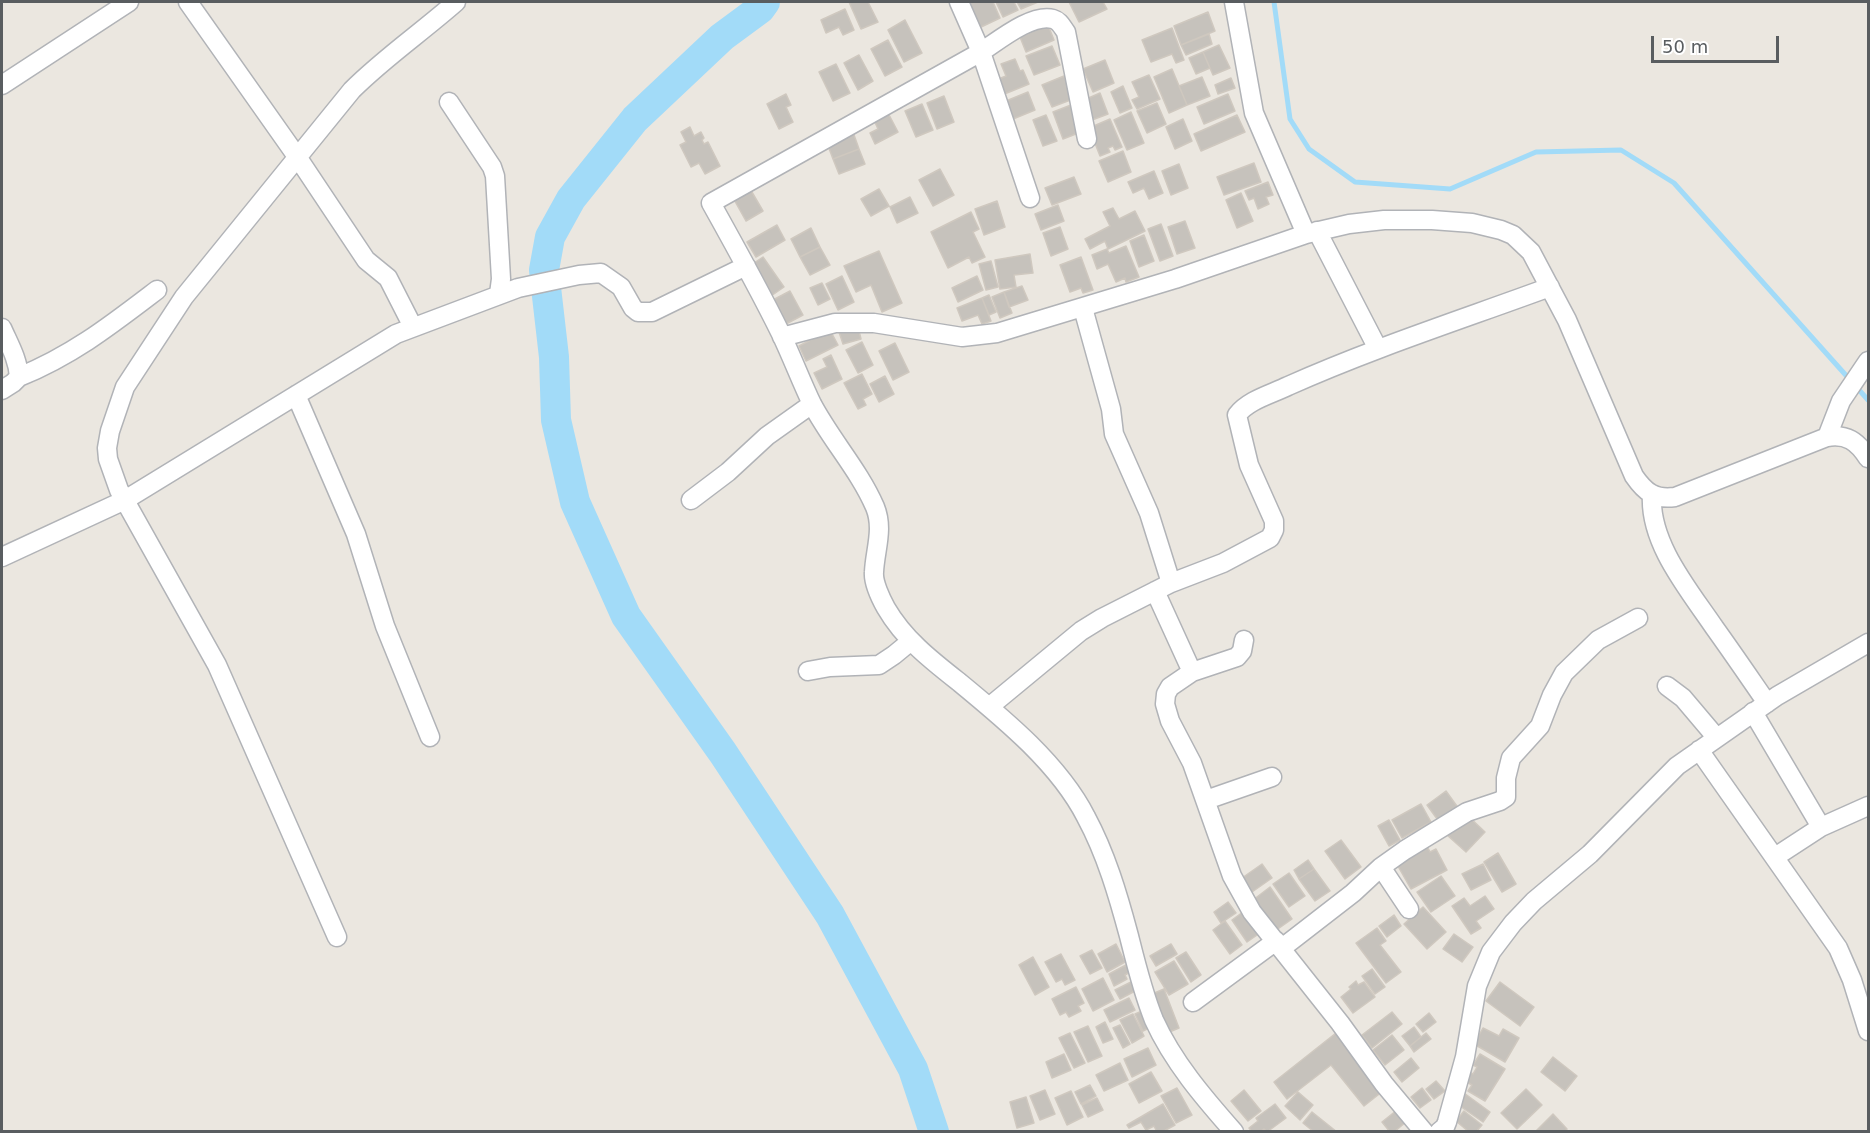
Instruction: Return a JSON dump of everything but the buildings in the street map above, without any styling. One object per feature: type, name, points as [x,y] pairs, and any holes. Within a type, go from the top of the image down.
[{"type":"street","points":[[2,85],[129,2]]},
{"type":"street","points":[[188,2],[298,158],[366,260],[388,278],[414,327]]},
{"type":"street","points":[[337,937],[217,665],[125,500],[112,470],[107,448],[110,431],[125,387],[184,297],[352,90],[374,68],[423,31],[456,2]]},
{"type":"street","points":[[960,2],[981,52],[1030,198]]},
{"type":"street","points":[[1234,2],[1254,113],[1311,232],[1378,349]]},
{"type":"street","points":[[1088,139],[1068,39],[1060,23],[1052,18],[1037,20],[1021,26],[981,52],[711,203],[782,337],[812,404],[866,488],[876,511],[879,533],[873,575],[885,606],[911,641],[929,659],[989,707],[1046,762],[1071,792],[1086,815],[1117,893],[1138,972],[1154,1019],[1168,1047],[1191,1080],[1234,1131]]},
{"type":"street","points":[[449,102],[492,167],[495,176],[500,294]]},
{"type":"street","points":[[782,337],[835,323],[874,323],[962,337],[997,333],[1083,308],[1311,232],[1384,219],[1432,220],[1490,226],[1522,242],[1531,252],[1567,320],[1634,476],[1652,495],[1660,498],[1675,497],[1827,437],[1846,437],[1855,442],[1869,458]]},
{"type":"street","points":[[3,552],[125,500],[396,334],[414,327],[518,288],[579,274],[601,273],[621,287],[633,308],[638,312],[652,312],[746,266]]},
{"type":"street","points":[[989,707],[1081,632],[1116,610],[1163,587],[1223,563],[1266,541],[1273,535],[1275,526],[1272,516],[1249,465],[1243,444],[1237,415],[1241,410],[1316,374],[1378,349],[1550,286]]},
{"type":"street","points":[[2,390],[19,377],[45,366],[89,341],[157,290]]},
{"type":"street","points":[[1083,308],[1111,409],[1114,434],[1149,513],[1163,587],[1192,672]]},
{"type":"street","points":[[2,328],[19,368],[19,377]]},
{"type":"street","points":[[1827,437],[1841,401],[1865,368]]},
{"type":"street","points":[[296,395],[356,534],[385,626],[430,737]]},
{"type":"street","points":[[691,500],[728,472],[766,436],[812,404]]},
{"type":"street","points":[[1652,495],[1653,515],[1669,557],[1760,707],[1806,805],[1821,827]]},
{"type":"street","points":[[1193,1002],[1353,893],[1381,867],[1467,812],[1506,797],[1506,778],[1512,758],[1540,726],[1552,695],[1564,673],[1598,639],[1638,618]]},
{"type":"street","points":[[1244,640],[1238,657],[1192,672],[1170,687],[1164,701],[1170,721],[1192,763],[1232,876],[1252,912],[1340,1023],[1384,1084],[1424,1131]]},
{"type":"street","points":[[808,671],[830,667],[879,665],[911,641]]},
{"type":"street","points":[[1439,1131],[1445,1127],[1447,1122],[1465,1057],[1477,986],[1491,952],[1513,922],[1574,869],[1677,766],[1760,707],[1869,643]]},
{"type":"street","points":[[1667,686],[1683,698],[1716,737]]},
{"type":"street","points":[[1699,750],[1838,948],[1852,980],[1869,1031]]},
{"type":"street","points":[[1206,800],[1272,777]]},
{"type":"street","points":[[1774,857],[1821,827],[1869,806]]},
{"type":"street","points":[[1381,867],[1409,909]]},
{"type":"waterway","points":[[765,2],[760,9],[722,37],[635,119],[571,199],[550,237],[544,270],[554,357],[556,420],[575,502],[626,616],[723,753],[830,915],[913,1069],[934,1132]]},
{"type":"waterway","points":[[1274,2],[1290,119],[1309,149],[1355,182],[1450,189],[1536,152],[1621,150],[1674,183],[1868,400]]}]
